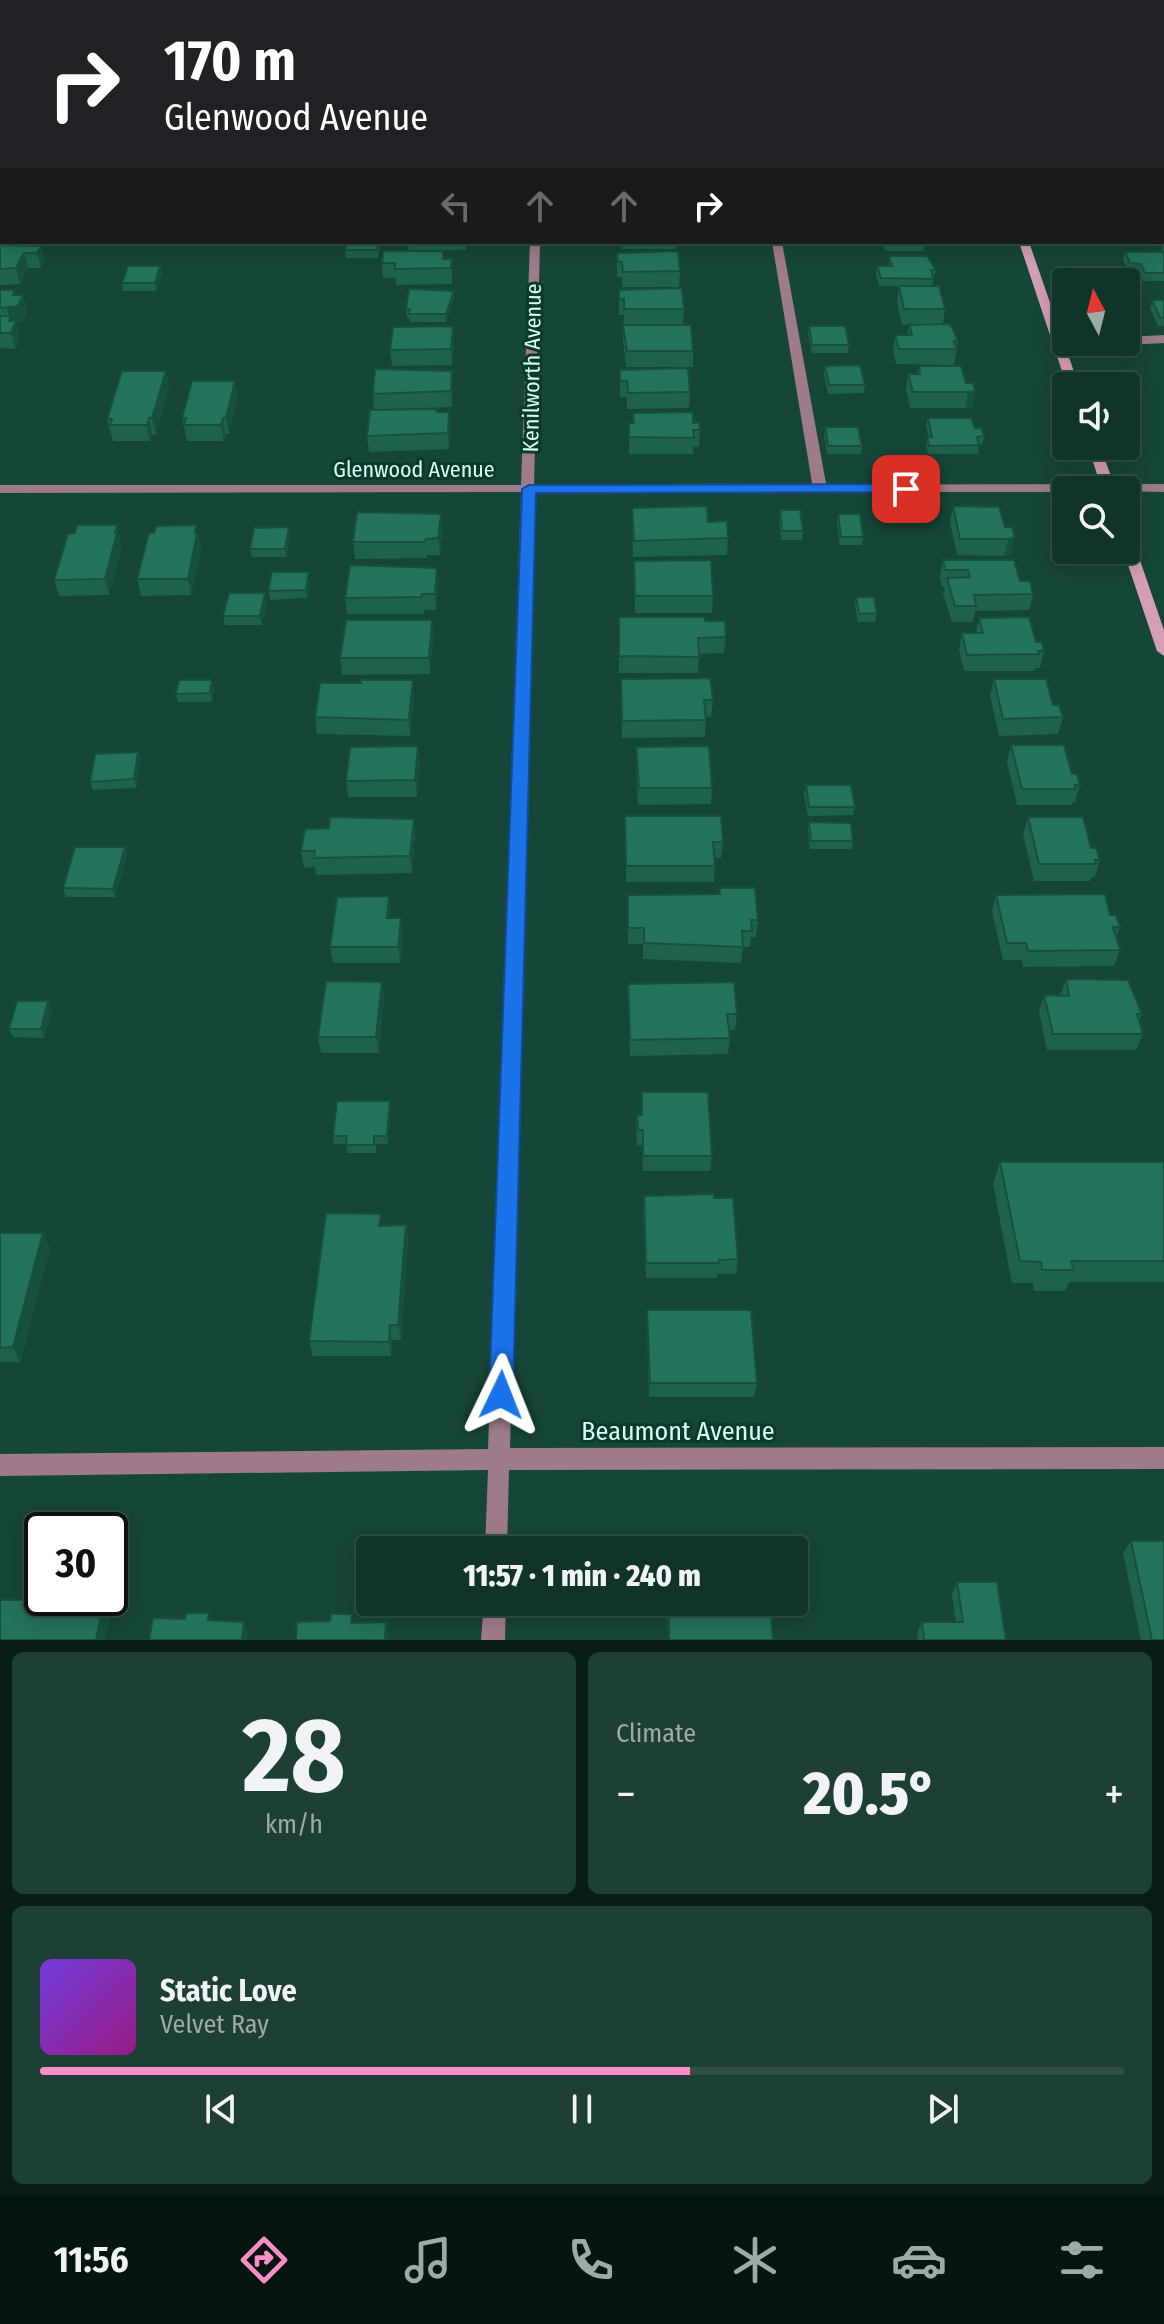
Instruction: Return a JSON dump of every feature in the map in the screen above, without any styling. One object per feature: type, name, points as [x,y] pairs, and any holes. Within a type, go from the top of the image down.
[{"type":"main road","points":[[1025,244],[1052,315]]},
{"type":"main road","points":[[1135,564],[1160,631],[1164,651]]},
{"type":"street","name":"Kenilworth Avenue","points":[[496,1536],[535,244]]},
{"type":"street","points":[[777,244],[820,489]]},
{"type":"street","points":[[1140,340],[1164,339]]},
{"type":"street","name":"Glenwood Avenue","points":[[1140,488],[1164,488]]},
{"type":"street","name":"Glenwood Avenue","points":[[0,489],[1052,489]]},
{"type":"street","name":"Beaumont Avenue","points":[[0,1465],[499,1459],[1164,1458]]},
{"type":"street","points":[[493,1640],[494,1616]]},
{"type":"building","points":[[346,244],[378,244],[377,250],[345,250]]},
{"type":"building","points":[[0,245],[41,246],[37,253],[24,253],[16,268],[0,269]]},
{"type":"building","points":[[383,251],[443,251],[443,259],[452,259],[451,268],[395,269],[395,263],[382,263]]},
{"type":"building","points":[[678,251],[680,271],[623,272],[617,253]]},
{"type":"building","points":[[1125,252],[1164,252],[1164,273],[1145,273],[1141,264],[1130,263]]},
{"type":"building","points":[[889,256],[927,256],[936,270],[931,270],[934,279],[881,278],[877,266],[892,266]]},
{"type":"building","points":[[128,266],[160,266],[155,283],[122,283]]},
{"type":"building","points":[[899,286],[939,286],[945,309],[904,309]]},
{"type":"building","points":[[682,288],[684,309],[624,309],[624,299],[619,300],[619,290]]},
{"type":"building","points":[[409,289],[454,291],[446,314],[409,314],[410,309],[406,309]]},
{"type":"building","points":[[0,290],[15,290],[13,295],[23,295],[18,306],[0,308]]},
{"type":"building","points":[[1152,300],[1164,300],[1164,318],[1160,318]]},
{"type":"building","points":[[0,316],[11,316],[9,321],[16,321],[11,333],[0,333]]},
{"type":"building","points":[[950,324],[958,340],[954,341],[957,349],[899,349],[895,335],[912,335],[909,325]]},
{"type":"building","points":[[623,325],[691,325],[693,351],[627,351]]},
{"type":"building","points":[[453,326],[451,349],[390,350],[393,327]]},
{"type":"building","points":[[809,326],[845,326],[849,345],[812,345]]},
{"type":"building","points":[[860,365],[865,385],[829,385],[825,366]]},
{"type":"building","points":[[919,366],[961,366],[966,383],[973,383],[975,391],[913,392],[908,374],[920,374]]},
{"type":"building","points":[[688,368],[690,392],[628,393],[627,381],[620,381],[620,370]]},
{"type":"building","points":[[375,369],[452,371],[451,391],[373,394]]},
{"type":"building","points":[[122,371],[166,371],[147,425],[110,425],[112,419],[107,419]]},
{"type":"building","points":[[192,381],[235,381],[226,418],[223,418],[221,425],[184,425],[186,418],[182,418]]},
{"type":"building","points":[[437,409],[437,412],[449,412],[448,433],[367,436],[370,410]]},
{"type":"building","points":[[693,412],[693,423],[699,422],[700,430],[693,430],[694,438],[629,437],[629,423],[634,423],[633,413]]},
{"type":"building","points":[[928,418],[971,418],[975,428],[981,428],[984,436],[977,437],[979,445],[929,446],[927,437],[932,437]]},
{"type":"building","points":[[825,427],[858,427],[862,446],[828,446]]},
{"type":"building","points":[[707,506],[708,522],[727,521],[728,538],[634,541],[632,508]]},
{"type":"building","points":[[953,506],[999,507],[1005,527],[1012,527],[1015,538],[960,539]]},
{"type":"building","points":[[780,510],[800,510],[803,531],[782,531]]},
{"type":"building","points":[[357,512],[441,514],[438,538],[426,539],[425,542],[353,542]]},
{"type":"building","points":[[838,514],[860,514],[863,537],[841,537]]},
{"type":"building","points":[[77,525],[117,525],[105,579],[54,580],[68,534],[75,533]]},
{"type":"building","points":[[196,525],[188,579],[137,579],[149,533],[154,533],[156,526]]},
{"type":"building","points":[[289,527],[285,549],[250,549],[254,528]]},
{"type":"building","points":[[711,560],[713,596],[635,596],[634,561]]},
{"type":"building","points":[[943,560],[1014,560],[1020,581],[1030,581],[1033,594],[974,595],[976,606],[955,606],[947,578],[970,577],[968,570],[945,570]]},
{"type":"building","points":[[350,565],[437,568],[435,594],[422,594],[422,597],[345,598]]},
{"type":"building","points":[[272,572],[309,572],[306,590],[268,591]]},
{"type":"building","points":[[229,593],[265,593],[260,616],[223,616]]},
{"type":"building","points":[[856,597],[874,597],[877,613],[859,614]]},
{"type":"building","points":[[619,617],[705,617],[705,621],[725,621],[726,637],[698,638],[699,657],[619,656]]},
{"type":"building","points":[[1029,617],[1036,642],[1042,642],[1044,651],[1038,651],[1039,654],[967,655],[962,633],[983,633],[979,618]]},
{"type":"building","points":[[346,620],[432,620],[429,658],[340,658]]},
{"type":"building","points":[[710,678],[713,700],[704,700],[706,720],[622,721],[621,679]]},
{"type":"building","points":[[994,679],[1046,679],[1053,705],[1059,705],[1063,717],[1003,719]]},
{"type":"building","points":[[179,680],[212,680],[210,693],[176,694]]},
{"type":"building","points":[[361,680],[413,680],[409,720],[315,717],[320,683],[361,683]]},
{"type":"building","points":[[1011,745],[1064,745],[1072,774],[1077,774],[1080,785],[1075,785],[1076,789],[1022,789]]},
{"type":"building","points":[[418,746],[415,780],[346,781],[350,747]]},
{"type":"building","points":[[709,746],[712,788],[639,788],[636,747]]},
{"type":"building","points":[[138,752],[134,779],[90,782],[95,754]]},
{"type":"building","points":[[806,785],[851,785],[855,807],[809,807]]},
{"type":"building","points":[[625,816],[721,816],[723,842],[713,842],[715,866],[626,866]]},
{"type":"building","points":[[330,817],[414,819],[410,856],[314,858],[315,851],[301,851],[305,829],[329,828]]},
{"type":"building","points":[[1028,817],[1083,817],[1091,848],[1096,848],[1100,860],[1095,860],[1096,864],[1039,864]]},
{"type":"building","points":[[809,822],[851,823],[853,841],[811,841]]},
{"type":"building","points":[[75,847],[125,847],[113,889],[63,888]]},
{"type":"building","points":[[719,888],[755,888],[758,920],[751,920],[752,931],[742,931],[743,947],[644,943],[644,928],[628,928],[628,895],[720,894]]},
{"type":"building","points":[[1105,894],[1110,915],[1116,915],[1120,927],[1113,927],[1120,950],[1028,951],[1026,943],[1007,943],[996,895]]},
{"type":"building","points":[[389,896],[387,918],[401,918],[398,947],[330,947],[337,897]]},
{"type":"building","points":[[1066,979],[1128,980],[1142,1014],[1137,1014],[1143,1034],[1053,1034],[1044,995],[1069,996]]},
{"type":"building","points":[[326,981],[382,982],[376,1037],[318,1037]]},
{"type":"building","points":[[734,982],[737,1014],[727,1014],[730,1038],[630,1040],[628,984]]},
{"type":"building","points":[[17,1001],[48,1001],[41,1029],[9,1029]]},
{"type":"building","points":[[642,1092],[708,1092],[712,1156],[643,1156],[643,1130],[638,1130],[637,1115],[642,1115]]},
{"type":"building","points":[[337,1101],[390,1101],[387,1136],[374,1136],[374,1145],[346,1145],[347,1136],[333,1136]]},
{"type":"building","points":[[1000,1162],[1164,1162],[1164,1261],[1071,1261],[1074,1270],[1042,1270],[1041,1262],[1020,1261]]},
{"type":"building","points":[[714,1194],[714,1198],[733,1198],[738,1259],[719,1260],[719,1263],[646,1263],[644,1196]]},
{"type":"building","points":[[326,1213],[381,1214],[379,1226],[406,1225],[398,1325],[390,1325],[389,1342],[309,1341]]},
{"type":"building","points":[[0,1233],[43,1233],[13,1347],[0,1348]]},
{"type":"building","points":[[647,1310],[751,1310],[757,1383],[650,1383]]},
{"type":"building","points":[[1131,1541],[1164,1541],[1164,1640],[1152,1640]]},
{"type":"building","points":[[957,1582],[997,1582],[1006,1640],[924,1640],[922,1622],[963,1622]]},
{"type":"building","points":[[0,1600],[24,1600],[24,1616],[101,1616],[96,1640],[0,1640]]},
{"type":"building","points":[[186,1613],[209,1613],[208,1620],[244,1622],[242,1640],[149,1640],[153,1618],[185,1619]]},
{"type":"building","points":[[331,1614],[352,1614],[351,1623],[386,1622],[385,1640],[296,1640],[297,1622],[330,1621]]},
{"type":"building","points":[[669,1616],[771,1616],[773,1640],[669,1640]]},
{"type":"route","points":[[501,1395],[529,489],[906,489]]}]
